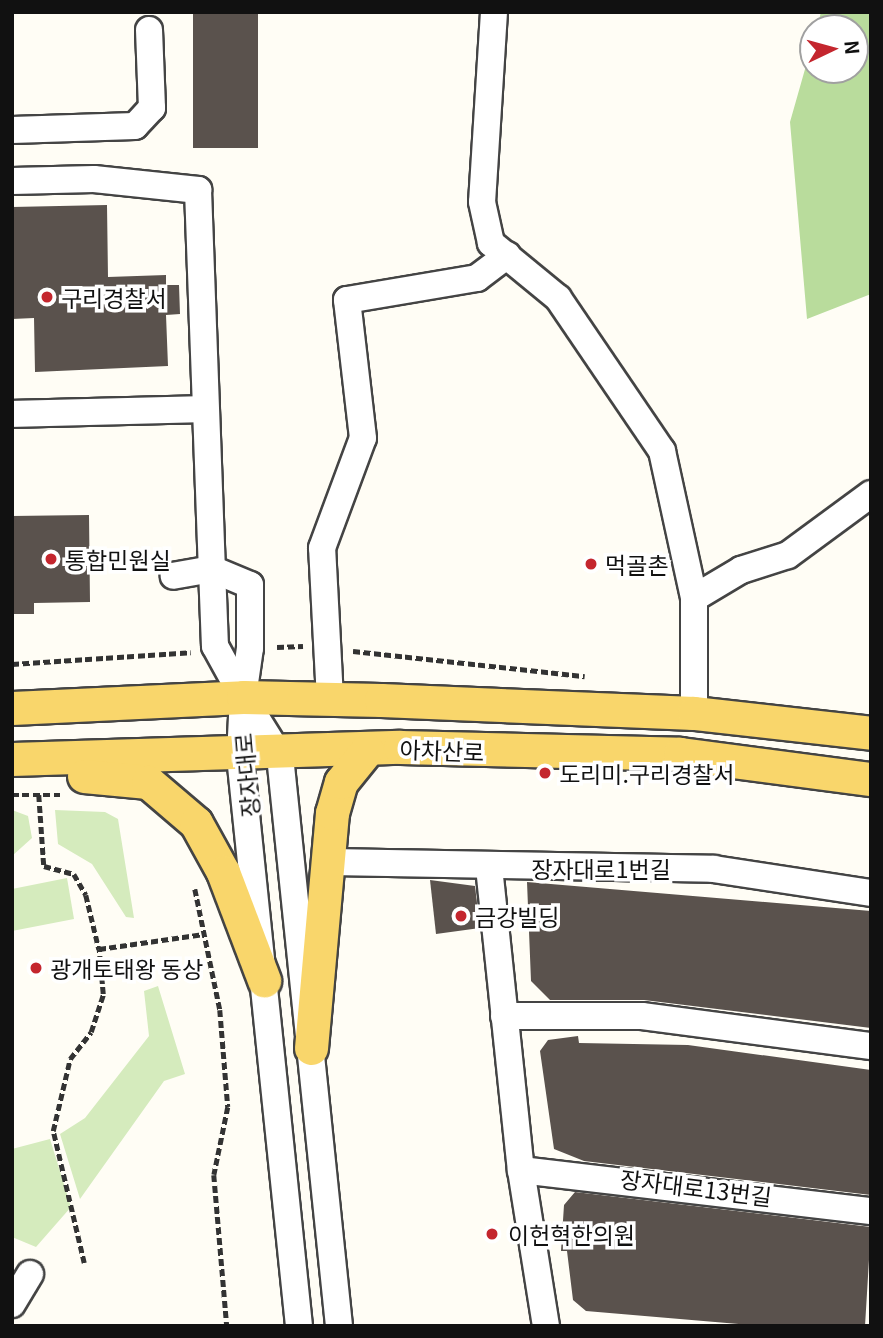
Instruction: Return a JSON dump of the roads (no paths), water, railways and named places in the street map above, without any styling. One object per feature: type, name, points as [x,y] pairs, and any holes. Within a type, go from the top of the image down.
[{"type":"main road","name":"아차산로","points":[[12,708],[243,697],[330,699],[694,713],[871,733]]},
{"type":"main road","name":"아차산로","points":[[13,759],[280,756],[367,750],[680,754],[871,779]]},
{"type":"main road","points":[[311,1048],[341,782],[367,750]]},
{"type":"main road","points":[[13,759],[81,776],[148,782],[196,823],[223,872],[264,980]]},
{"type":"street","points":[[494,12],[482,202],[491,243],[558,298],[662,451],[694,598],[694,713]]},
{"type":"street","points":[[12,130],[135,126],[152,108],[149,30]]},
{"type":"street","points":[[12,181],[94,178],[198,190],[204,409],[217,651],[243,697]]},
{"type":"street","points":[[330,699],[322,548],[363,438],[347,300],[477,278],[507,255]]},
{"type":"street","points":[[12,414],[204,409]]},
{"type":"street","points":[[694,598],[741,570],[788,555],[871,494]]},
{"type":"street","points":[[174,576],[212,569],[250,585],[250,649],[243,697]]},
{"type":"street","name":"장자대로","points":[[243,697],[240,755],[299,1326]]},
{"type":"street","name":"장자대로","points":[[243,697],[280,756],[339,1326]]},
{"type":"street","name":"장자대로1번길","points":[[330,862],[489,867],[714,869],[871,892]]},
{"type":"street","points":[[489,867],[521,1170],[546,1326]]},
{"type":"street","points":[[504,1016],[642,1016],[871,1046]]},
{"type":"street","name":"장자대로13번길","points":[[521,1170],[871,1210]]},
{"type":"street","points":[[12,1304],[30,1274]]},
{"type":"place","name":"구리경찰서","points":[[47,297]]},
{"type":"place","name":"통합민원실","points":[[51,559]]},
{"type":"place","name":"먹골촌","points":[[591,564]]},
{"type":"place","name":"도리미.구리경찰서","points":[[545,773]]},
{"type":"place","name":"금강빌딩","points":[[461,916]]},
{"type":"place","name":"광개토태왕 동상","points":[[36,968]]},
{"type":"place","name":"이헌혁한의원","points":[[492,1234]]}]
